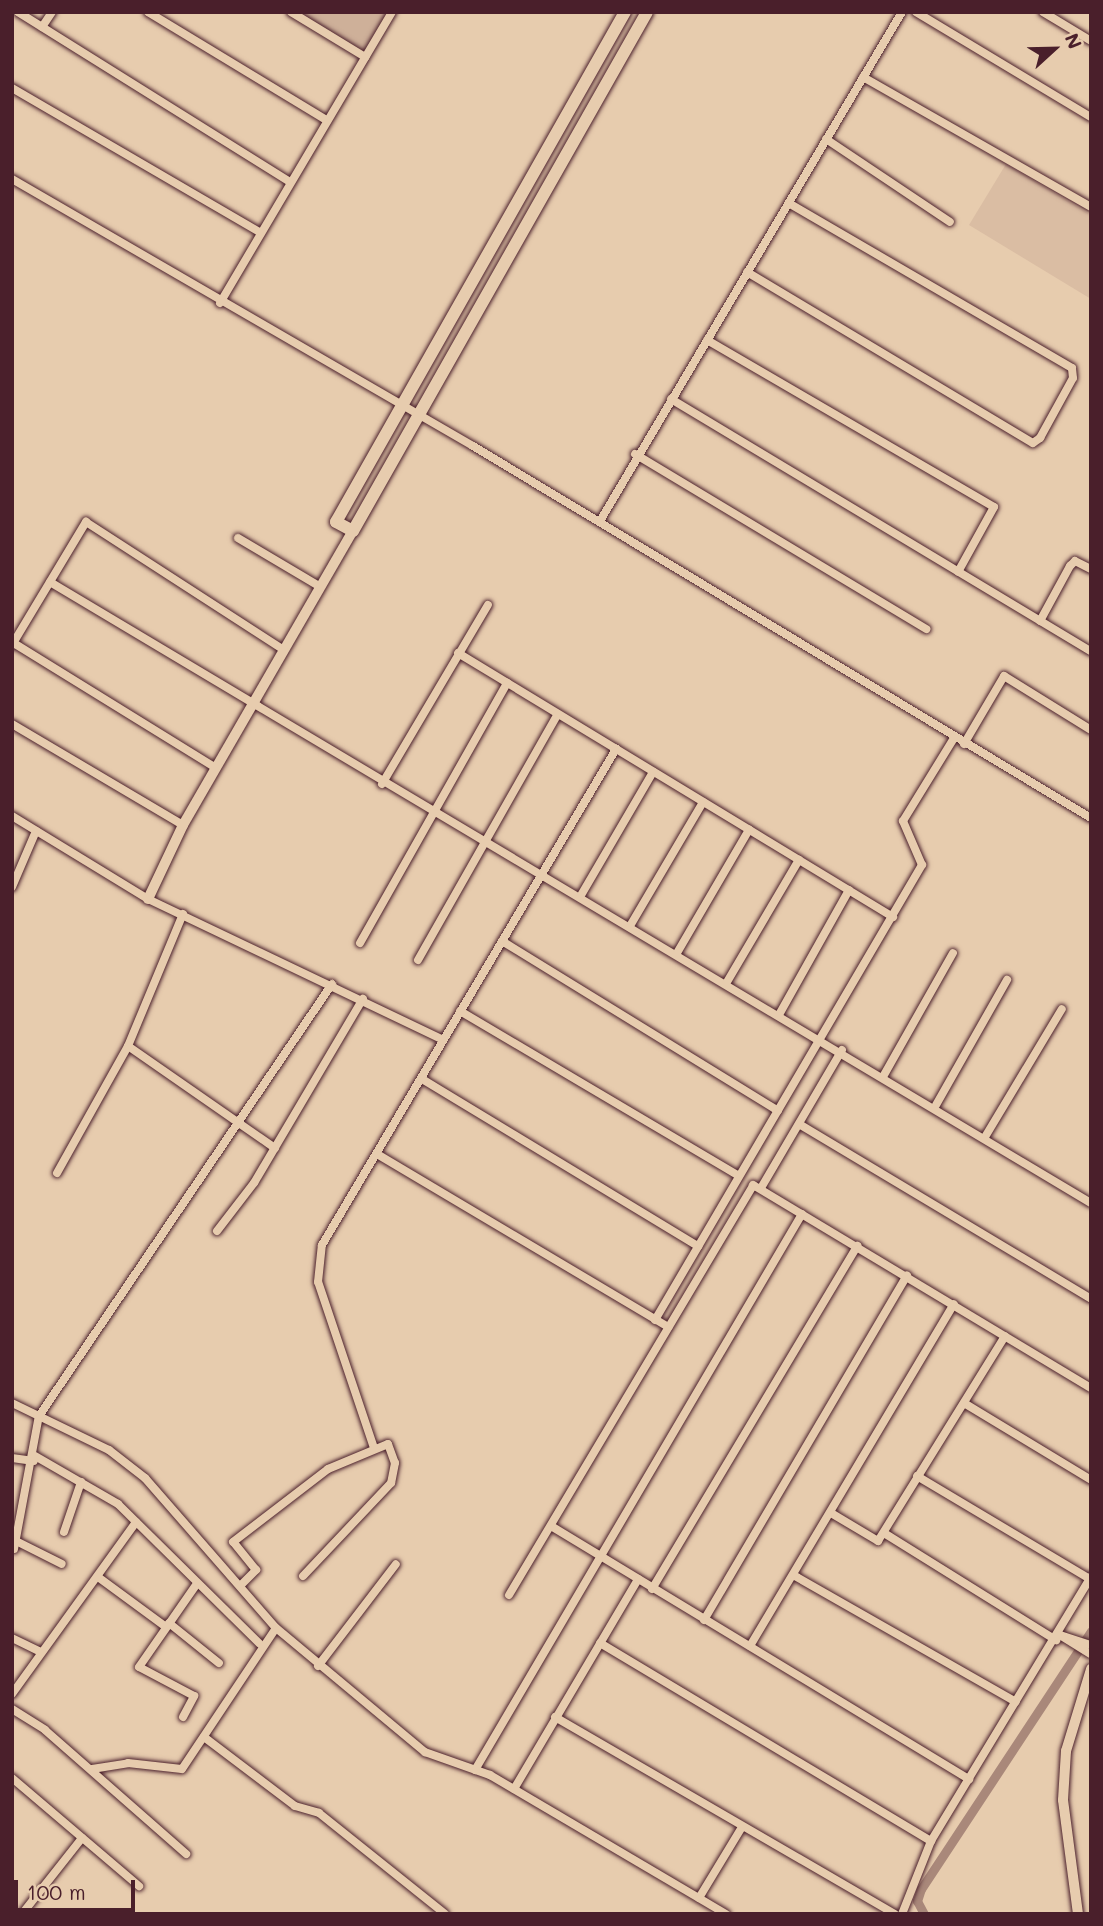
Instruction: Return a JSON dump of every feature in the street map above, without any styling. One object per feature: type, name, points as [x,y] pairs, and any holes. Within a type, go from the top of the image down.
[{"type":"main road","points":[[625,12],[336,522],[353,531],[647,12]]},
{"type":"main road","points":[[592,68],[609,78]]},
{"type":"main road","points":[[582,86],[598,96]]},
{"type":"street","points":[[18,12],[290,182]]},
{"type":"street","points":[[42,27],[52,12]]},
{"type":"street","points":[[148,12],[325,119]]},
{"type":"street","points":[[291,12],[365,57]]},
{"type":"street","points":[[220,303],[325,119],[392,12]]},
{"type":"street","points":[[600,521],[635,454],[707,340],[902,12]]},
{"type":"street","points":[[916,12],[1091,117]]},
{"type":"street","points":[[1043,12],[1091,41]]},
{"type":"street","points":[[863,77],[1091,207]]},
{"type":"street","points":[[12,88],[261,233]]},
{"type":"street","points":[[826,139],[950,222]]},
{"type":"street","points":[[12,179],[220,303],[418,413],[1091,818]]},
{"type":"street","points":[[747,272],[1033,443],[1040,438],[1073,377],[1072,368],[789,203]]},
{"type":"street","points":[[707,340],[994,506],[958,572]]},
{"type":"street","points":[[671,399],[1091,651]]},
{"type":"street","points":[[635,454],[926,629]]},
{"type":"street","points":[[216,768],[13,643],[86,523],[281,648]]},
{"type":"street","points":[[148,899],[183,825],[281,648],[353,531]]},
{"type":"street","points":[[238,538],[319,586]]},
{"type":"street","points":[[1040,621],[1070,566],[1075,561],[1091,569]]},
{"type":"street","points":[[50,582],[250,707],[821,1037],[1090,1201]]},
{"type":"street","points":[[382,784],[488,605]]},
{"type":"street","points":[[458,653],[892,917]]},
{"type":"street","points":[[964,744],[1004,676],[1091,730]]},
{"type":"street","points":[[360,943],[507,683]]},
{"type":"street","points":[[418,960],[558,714]]},
{"type":"street","points":[[12,724],[183,825]]},
{"type":"street","points":[[655,1320],[922,865],[903,821],[954,738]]},
{"type":"street","points":[[374,1448],[318,1282],[322,1245],[616,749]]},
{"type":"street","points":[[580,897],[653,772]]},
{"type":"street","points":[[630,926],[703,802]]},
{"type":"street","points":[[12,816],[148,899],[332,984],[443,1040]]},
{"type":"street","points":[[677,953],[749,830]]},
{"type":"street","points":[[12,887],[36,831]]},
{"type":"street","points":[[727,982],[799,860]]},
{"type":"street","points":[[780,1013],[849,890]]},
{"type":"street","points":[[57,1173],[128,1046],[183,914]]},
{"type":"street","points":[[502,941],[778,1111]]},
{"type":"street","points":[[884,1075],[953,953]]},
{"type":"street","points":[[936,1105],[1007,980]]},
{"type":"street","points":[[62,1563],[15,1545],[35,1458],[39,1416],[332,984]]},
{"type":"street","points":[[217,1231],[275,1148],[363,999]]},
{"type":"street","points":[[985,1137],[1062,1009]]},
{"type":"street","points":[[460,1011],[739,1176]]},
{"type":"street","points":[[128,1046],[275,1148]]},
{"type":"street","points":[[761,1188],[842,1050]]},
{"type":"street","points":[[422,1079],[698,1246]]},
{"type":"street","points":[[799,1124],[1091,1299]]},
{"type":"street","points":[[377,1154],[668,1327]]},
{"type":"street","points":[[509,1595],[751,1187],[761,1188],[1091,1388]]},
{"type":"street","points":[[475,1770],[802,1214]]},
{"type":"street","points":[[652,1588],[857,1246]]},
{"type":"street","points":[[704,1620],[907,1275]]},
{"type":"street","points":[[750,1646],[795,1576],[954,1304]]},
{"type":"street","points":[[831,1513],[878,1541],[1005,1336]]},
{"type":"street","points":[[12,1403],[109,1450],[145,1478],[276,1628],[318,1666],[425,1752],[475,1770],[514,1789],[726,1914]]},
{"type":"street","points":[[964,1403],[1091,1480]]},
{"type":"street","points":[[240,1586],[256,1570],[233,1542],[313,1479],[374,1448],[388,1444],[393,1451],[391,1483],[303,1576]]},
{"type":"street","points":[[12,1458],[35,1458],[81,1482],[136,1522],[196,1585],[260,1644]]},
{"type":"street","points":[[902,1914],[931,1840],[1058,1637],[1090,1578],[917,1476]]},
{"type":"street","points":[[64,1532],[81,1482]]},
{"type":"street","points":[[12,1693],[39,1651],[98,1577],[136,1522]]},
{"type":"street","points":[[551,1526],[969,1779]]},
{"type":"street","points":[[884,1533],[1086,1654]]},
{"type":"street","points":[[318,1666],[396,1563]]},
{"type":"street","points":[[795,1576],[1016,1702]]},
{"type":"street","points":[[98,1577],[219,1663]]},
{"type":"street","points":[[514,1789],[638,1580]]},
{"type":"street","points":[[183,1717],[193,1695],[139,1667],[196,1585]]},
{"type":"street","points":[[92,1769],[128,1763],[182,1769],[260,1644],[276,1628]]},
{"type":"street","points":[[1058,1637],[1076,1639],[1088,1645]]},
{"type":"street","points":[[12,1638],[39,1651]]},
{"type":"street","points":[[600,1643],[931,1840]]},
{"type":"street","points":[[1078,1914],[1063,1800],[1066,1751],[1091,1669]]},
{"type":"street","points":[[12,1709],[92,1769],[186,1854]]},
{"type":"street","points":[[555,1717],[895,1914]]},
{"type":"street","points":[[204,1737],[295,1805],[319,1813],[444,1914]]},
{"type":"street","points":[[12,1778],[139,1886]]},
{"type":"street","points":[[699,1898],[742,1827]]},
{"type":"street","points":[[22,1914],[82,1838]]},
{"type":"shaded area","points":[[291,12],[392,12],[365,57]]},
{"type":"shaded area","points":[[1006,164],[1091,215],[1091,299],[969,225]]},
{"type":"waterway","points":[[924,1914],[917,1901],[921,1889],[1091,1631]]}]
